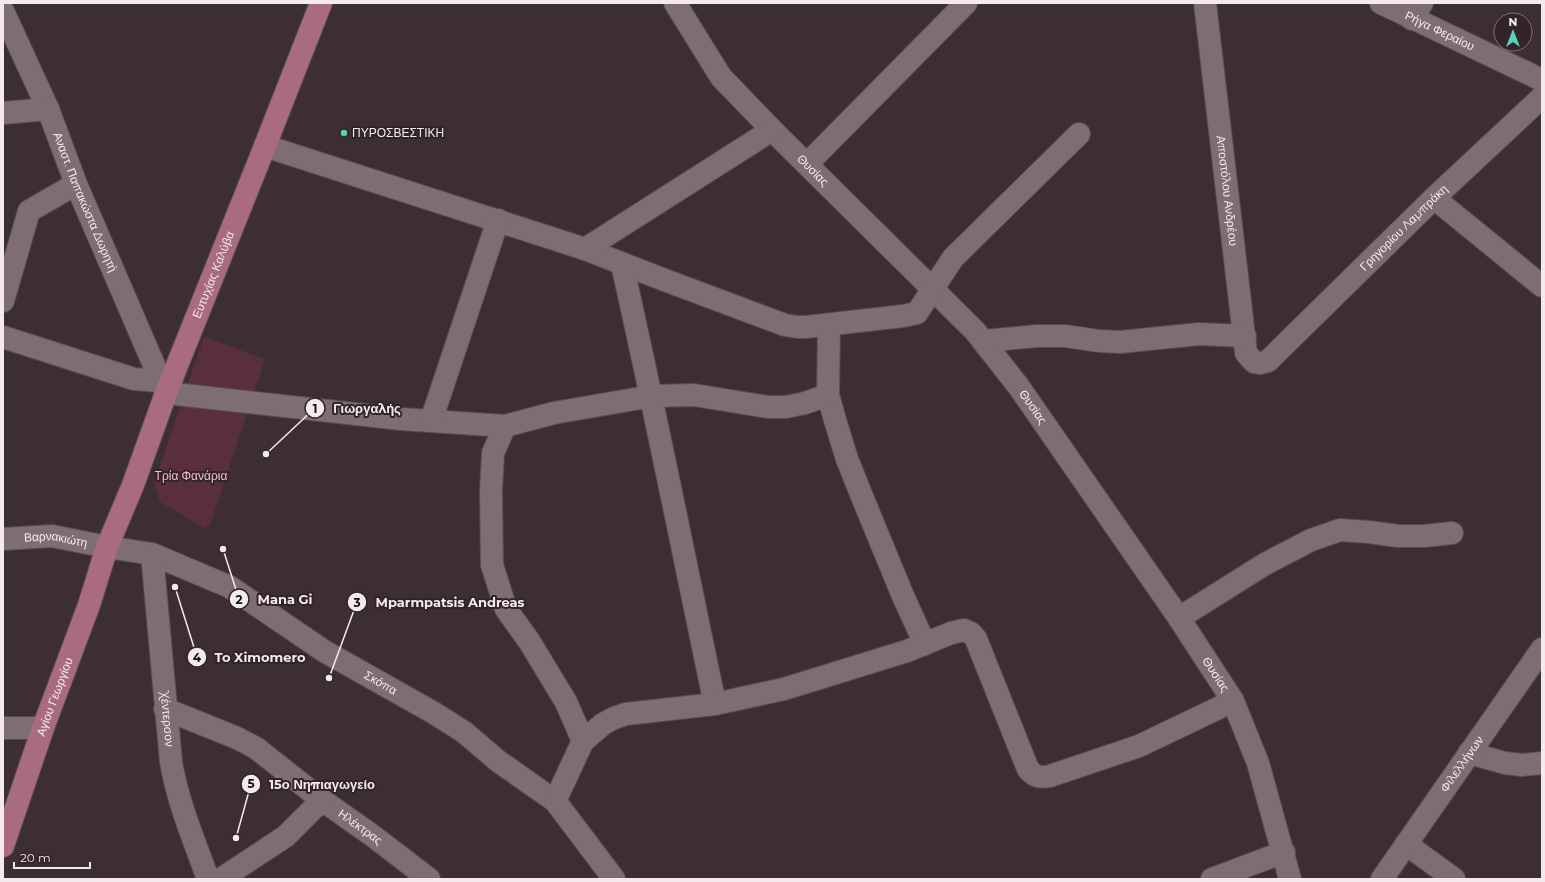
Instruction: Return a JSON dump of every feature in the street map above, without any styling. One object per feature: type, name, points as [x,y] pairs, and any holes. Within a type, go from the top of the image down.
[{"type":"main road","name":"Ευτυχίας Καλύβα","points":[[107,547],[133,485],[163,387],[265,146],[320,3]]},
{"type":"main road","name":"Αγίου Γεωργίου","points":[[3,846],[43,728],[89,605],[107,547]]},
{"type":"street","name":"Θυσίας","points":[[675,3],[721,77],[772,130],[975,331],[1019,387],[1179,618],[1233,701],[1258,764],[1284,852],[1290,879]]},
{"type":"street","points":[[807,164],[966,3]]},
{"type":"street","name":"Αποστόλου Ανδρέου","points":[[1205,3],[1246,353],[1254,362],[1261,363],[1268,361]]},
{"type":"street","name":"Ρήγα Φεραίου","points":[[1381,3],[1417,11],[1542,80]]},
{"type":"street","name":"Αναστ. Παπακώστα Δωρητή","points":[[3,11],[48,109],[76,184],[163,387]]},
{"type":"street","name":"Γρηγορίου Λαμπράκη","points":[[1268,361],[1434,198],[1542,97]]},
{"type":"street","points":[[3,113],[48,109]]},
{"type":"street","points":[[585,249],[772,130]]},
{"type":"street","points":[[265,146],[585,249],[785,325],[806,327],[917,314],[932,288],[953,258],[1079,134]]},
{"type":"street","points":[[3,301],[29,211],[76,184]]},
{"type":"street","points":[[1434,198],[1542,286]]},
{"type":"street","points":[[431,421],[498,220]]},
{"type":"street","points":[[622,264],[652,396],[674,512],[715,704]]},
{"type":"street","points":[[829,325],[828,396],[847,459],[900,589],[925,644]]},
{"type":"street","points":[[984,341],[1037,336],[1065,336],[1099,341],[1120,342],[1199,334],[1244,336]]},
{"type":"street","points":[[3,337],[134,380],[163,387],[322,412],[431,421],[505,426],[554,413],[652,396],[694,395],[768,407],[786,407],[805,404],[828,396]]},
{"type":"street","points":[[505,426],[493,453],[491,491],[492,565],[506,609],[529,642],[566,702],[583,741]]},
{"type":"street","points":[[1179,618],[1265,564],[1310,540],[1340,530],[1398,536],[1424,536],[1452,533]]},
{"type":"street","name":"Βαρνακιώτη","points":[[3,539],[52,536],[107,547]]},
{"type":"street","name":"Σκόπα","points":[[107,547],[152,554],[230,587],[324,651],[434,713],[464,732],[498,761],[555,801],[614,879]]},
{"type":"street","name":"Χέντερσον","points":[[152,554],[165,709],[175,787],[208,879]]},
{"type":"street","points":[[555,801],[583,741],[603,724],[614,718],[626,714],[715,704],[784,689],[907,651],[951,633],[964,630],[971,633],[976,639],[1028,769],[1032,774],[1038,777],[1050,776],[1139,746],[1233,701]]},
{"type":"street","name":"Φιλελλήνων","points":[[1382,879],[1542,649]]},
{"type":"street","name":"Ηλέκτρας","points":[[165,709],[237,738],[256,748],[322,800],[373,836],[429,879]]},
{"type":"street","points":[[3,728],[43,728]]},
{"type":"street","points":[[1469,753],[1505,763],[1522,765],[1542,763]]},
{"type":"street","points":[[221,879],[286,836],[322,800]]},
{"type":"street","points":[[1406,844],[1454,879]]},
{"type":"street","points":[[1212,879],[1284,852]]},
{"type":"green space","name":"Τρία Φανάρια","points":[[204,337],[265,359],[210,525],[204,528],[160,502],[154,483]]},
{"type":"place","name":"ΠΥΡΟΣΒΕΣΤΙΚΗ","points":[[344,133]]},
{"type":"place","name":"Γιωργαλής","points":[[266,454]]},
{"type":"place","name":"Mana Gi","points":[[223,549]]},
{"type":"place","name":"To Ximomero","points":[[175,587]]},
{"type":"place","name":"Mparmpatsis Andreas","points":[[329,678]]},
{"type":"place","name":"15ο Νηπιαγωγείο","points":[[236,838]]}]
